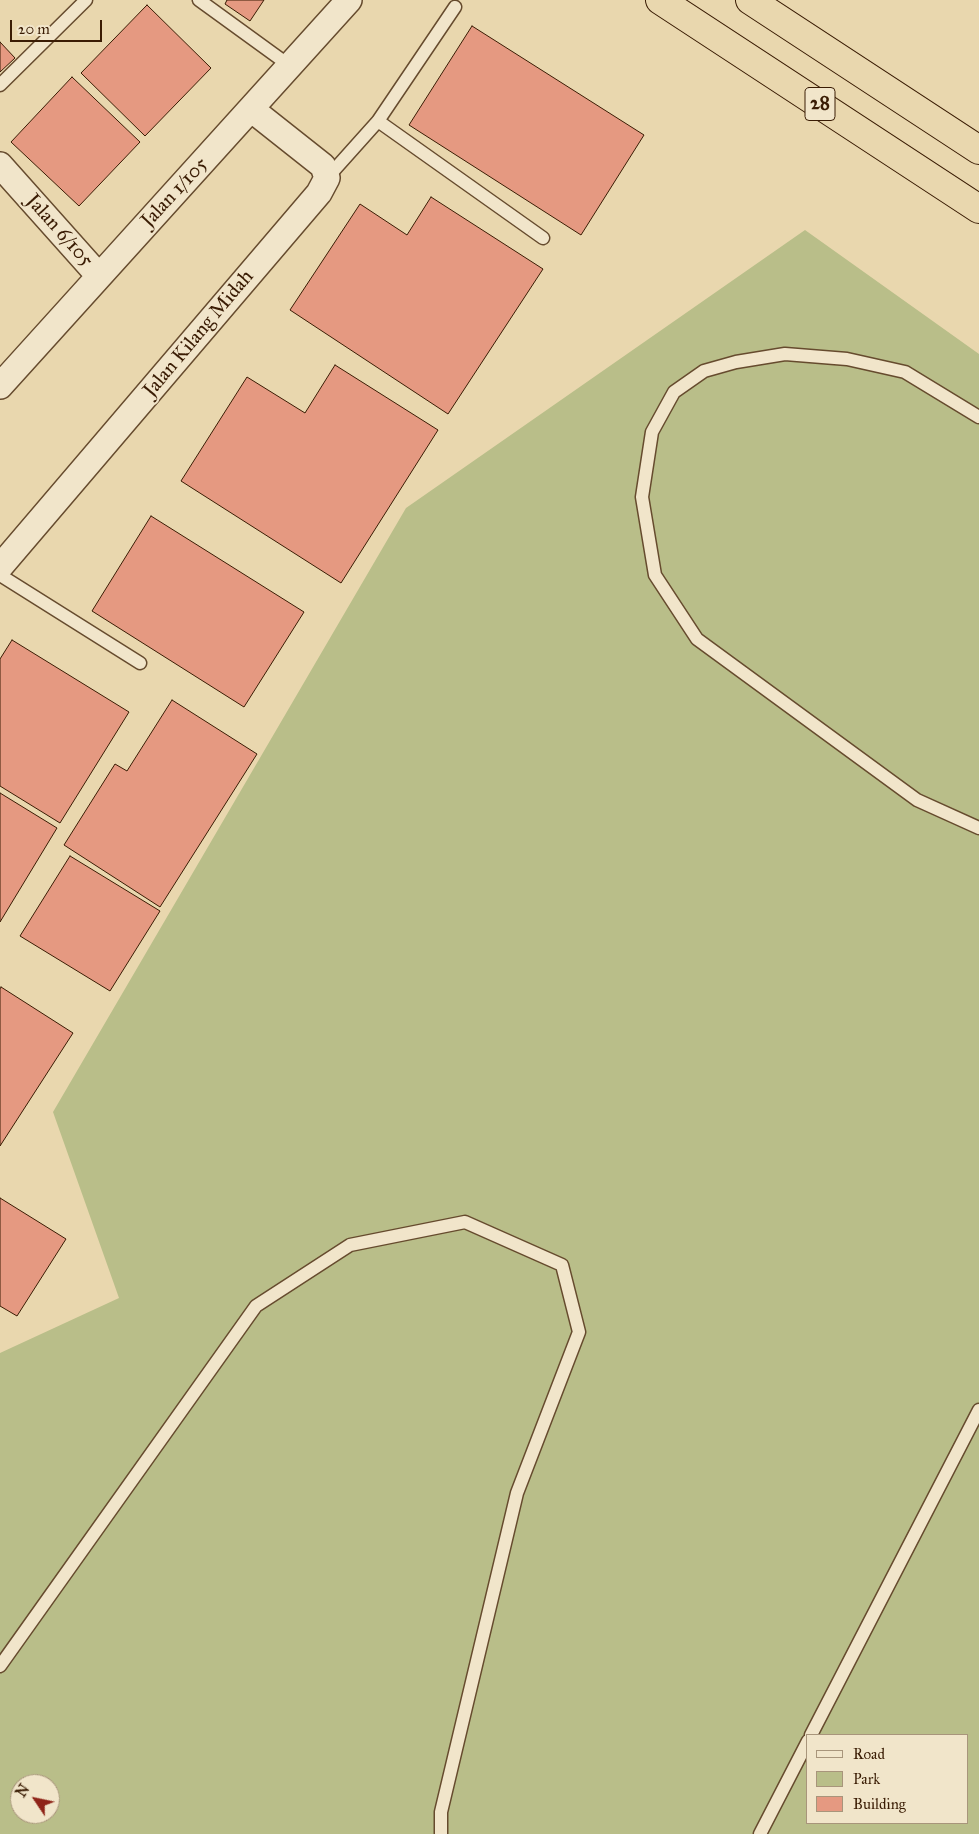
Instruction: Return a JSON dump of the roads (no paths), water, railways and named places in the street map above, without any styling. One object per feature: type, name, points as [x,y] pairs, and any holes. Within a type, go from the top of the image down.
[{"type":"highway","name":"28","points":[[660,0],[979,209]]},
{"type":"highway","name":"28","points":[[750,0],[979,150]]},
{"type":"street","name":"Jalan 1/105","points":[[1,384],[252,110],[349,0]]},
{"type":"street","points":[[252,110],[323,166],[327,178]]},
{"type":"street","name":"Jalan 6/105","points":[[0,164],[98,276]]},
{"type":"street","name":"Jalan Kilang Midah","points":[[0,567],[319,193],[327,178]]},
{"type":"lane","points":[[198,0],[290,66]]},
{"type":"lane","points":[[0,85],[77,3]]},
{"type":"lane","points":[[327,178],[378,121],[456,7]]},
{"type":"lane","points":[[378,121],[543,238]]},
{"type":"lane","points":[[979,416],[905,372],[857,361],[785,354],[736,362],[704,371],[674,392],[652,432],[642,497],[656,575],[697,639],[917,800],[979,828]]},
{"type":"lane","points":[[0,575],[140,662]]},
{"type":"lane","points":[[0,1666],[256,1306],[350,1245],[466,1222],[562,1265],[579,1332],[517,1493],[442,1812],[442,1834]]},
{"type":"lane","points":[[812,1734],[979,1410]]},
{"type":"lane","points":[[760,1834],[806,1745]]}]
